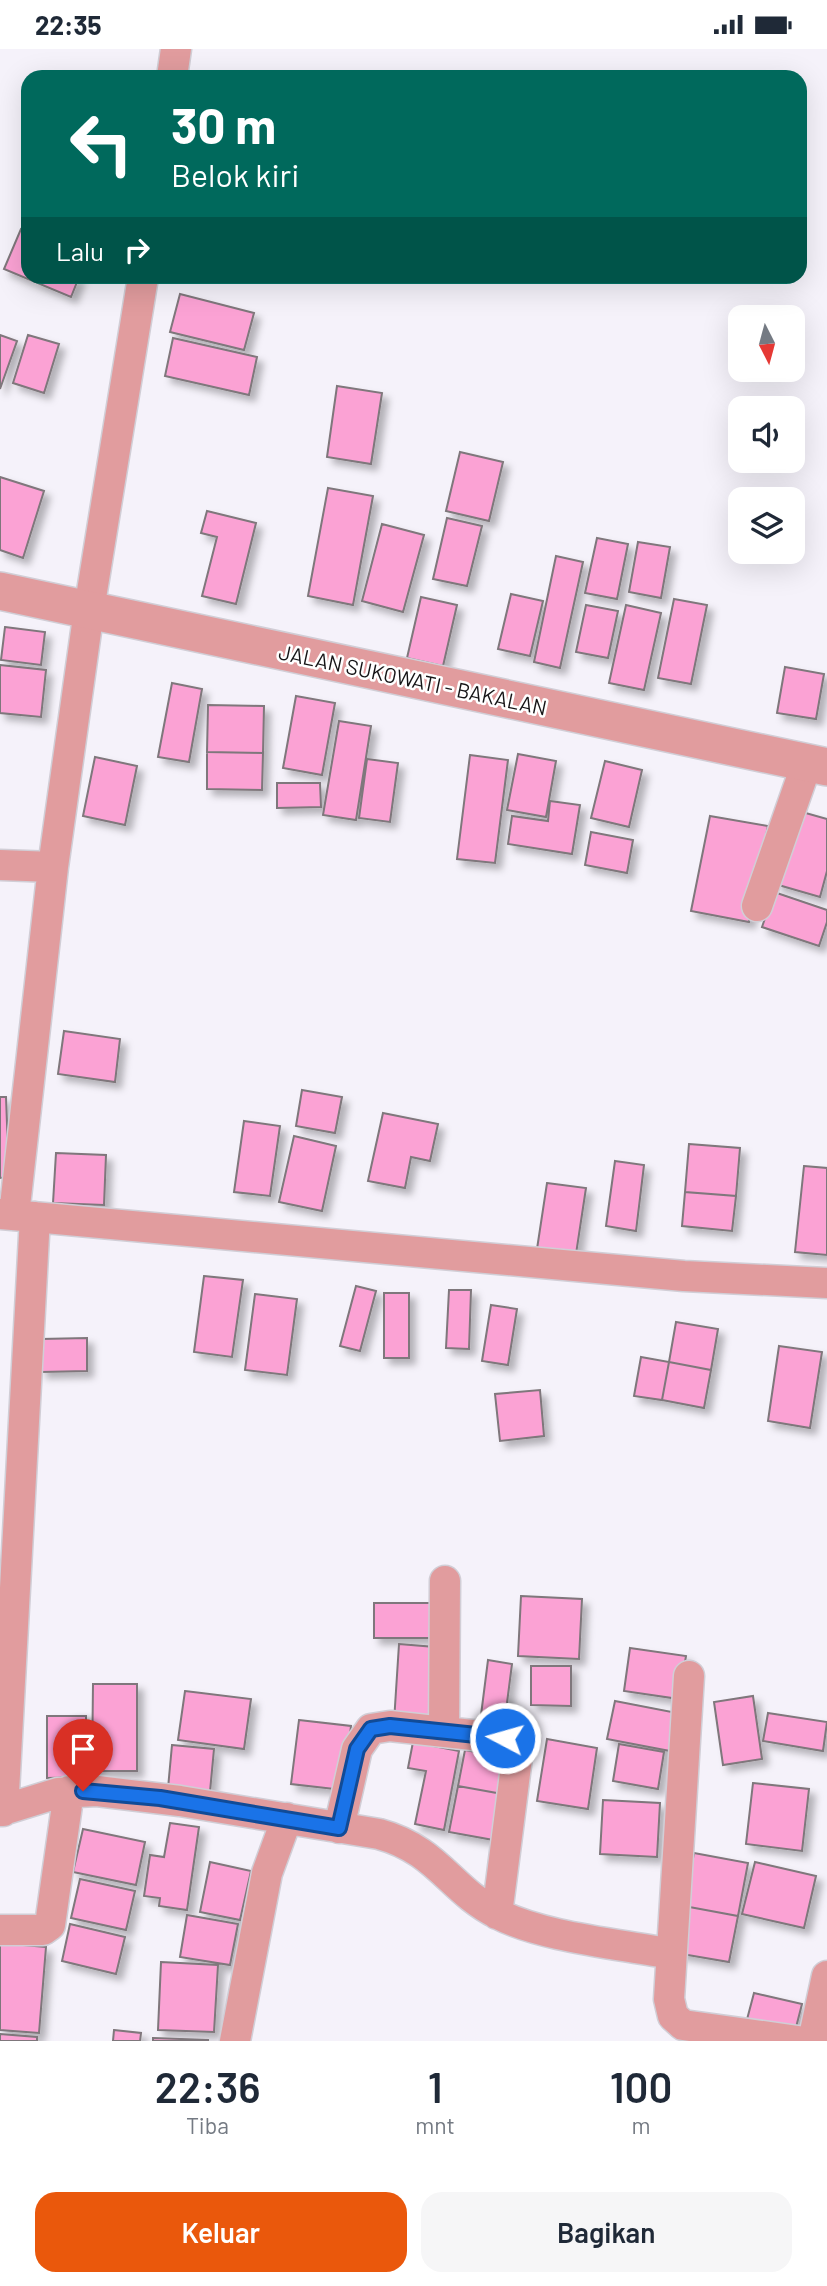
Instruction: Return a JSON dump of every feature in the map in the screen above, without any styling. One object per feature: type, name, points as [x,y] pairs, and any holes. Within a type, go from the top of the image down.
[{"type":"street","points":[[173,70],[176,49]]},
{"type":"street","points":[[142,284],[89,610],[53,867],[17,1215],[1,1811],[69,1791],[121,1793],[379,1834],[413,1846],[497,1914],[545,1930],[671,1954]]},
{"type":"street","name":"JALAN SUKOWATI - BAKALAN","points":[[0,591],[817,765]]},
{"type":"street","points":[[757,907],[817,765]]},
{"type":"street","points":[[0,865],[53,867]]},
{"type":"street","points":[[17,1215],[684,1276],[827,1283]]},
{"type":"street","points":[[444,1732],[445,1581]]},
{"type":"street","points":[[690,1676],[671,1954],[670,2009],[683,2025],[798,2041]]},
{"type":"street","points":[[339,1828],[357,1749],[368,1731],[390,1726],[505,1738],[515,1747],[517,1758],[497,1914]]},
{"type":"street","points":[[0,1930],[36,1931],[50,1925],[69,1791]]},
{"type":"street","points":[[235,2041],[267,1873],[287,1818]]},
{"type":"street","points":[[813,2041],[827,1976]]},
{"type":"building","points":[[21,229],[21,276],[4,269]]},
{"type":"building","points":[[40,284],[76,284],[71,297]]},
{"type":"building","points":[[180,294],[254,313],[244,350],[170,332]]},
{"type":"building","points":[[0,335],[17,341],[0,389]]},
{"type":"building","points":[[28,335],[59,344],[44,393],[13,383]]},
{"type":"building","points":[[173,338],[257,357],[249,395],[165,376]]},
{"type":"building","points":[[337,386],[382,393],[371,464],[327,457]]},
{"type":"building","points":[[460,452],[503,462],[489,521],[446,511]]},
{"type":"building","points":[[0,477],[44,491],[23,558],[0,550]]},
{"type":"building","points":[[328,488],[373,496],[353,605],[308,596]]},
{"type":"building","points":[[207,511],[256,523],[236,604],[202,596],[217,537],[201,533]]},
{"type":"building","points":[[447,518],[482,526],[467,586],[433,579]]},
{"type":"building","points":[[382,524],[424,535],[403,612],[362,601]]},
{"type":"building","points":[[597,538],[628,544],[617,599],[585,593]]},
{"type":"building","points":[[638,542],[670,547],[661,598],[629,592]]},
{"type":"building","points":[[556,556],[583,562],[560,668],[534,662]]},
{"type":"building","points":[[511,594],[543,601],[530,656],[498,649]]},
{"type":"building","points":[[421,597],[457,605],[443,666],[407,658]]},
{"type":"building","points":[[674,599],[707,605],[691,684],[658,678]]},
{"type":"building","points":[[586,605],[618,611],[608,658],[576,652]]},
{"type":"building","points":[[626,605],[661,613],[644,690],[609,683]]},
{"type":"building","points":[[5,627],[45,632],[41,665],[1,660]]},
{"type":"building","points":[[0,665],[46,670],[41,717],[0,713]]},
{"type":"building","points":[[785,667],[824,674],[816,719],[777,713]]},
{"type":"building","points":[[172,683],[202,689],[189,762],[158,757]]},
{"type":"building","points":[[296,696],[335,703],[322,775],[283,768]]},
{"type":"building","points":[[208,705],[264,706],[263,753],[207,752]]},
{"type":"building","points":[[339,721],[371,726],[356,820],[323,815]]},
{"type":"building","points":[[207,752],[263,753],[262,790],[207,789]]},
{"type":"building","points":[[518,754],[556,761],[546,817],[507,810]]},
{"type":"building","points":[[470,755],[508,760],[495,863],[457,859]]},
{"type":"building","points":[[95,757],[137,766],[125,825],[83,816]]},
{"type":"building","points":[[367,759],[398,763],[390,822],[359,818]]},
{"type":"building","points":[[605,761],[642,770],[629,827],[591,818]]},
{"type":"building","points":[[277,783],[320,783],[321,807],[277,808]]},
{"type":"building","points":[[550,801],[580,805],[572,854],[508,844],[512,816],[548,821]]},
{"type":"building","points":[[795,810],[827,819],[827,871],[820,897],[775,884]]},
{"type":"building","points":[[710,816],[768,826],[749,922],[691,911]]},
{"type":"building","points":[[591,832],[633,840],[627,873],[585,865]]},
{"type":"building","points":[[774,892],[827,910],[827,922],[819,946],[762,927]]},
{"type":"building","points":[[64,1031],[120,1039],[115,1082],[58,1074]]},
{"type":"building","points":[[302,1090],[342,1097],[335,1133],[296,1126]]},
{"type":"building","points":[[0,1097],[6,1097],[9,1177],[0,1178]]},
{"type":"building","points":[[383,1113],[438,1124],[430,1161],[411,1157],[405,1188],[368,1181]]},
{"type":"building","points":[[244,1121],[280,1126],[270,1196],[234,1192]]},
{"type":"building","points":[[294,1136],[336,1146],[322,1211],[279,1202]]},
{"type":"building","points":[[689,1144],[740,1148],[736,1196],[685,1192]]},
{"type":"building","points":[[56,1153],[106,1155],[104,1205],[53,1203]]},
{"type":"building","points":[[615,1161],[644,1165],[636,1231],[606,1226]]},
{"type":"building","points":[[804,1166],[827,1168],[827,1255],[795,1252]]},
{"type":"building","points":[[547,1183],[586,1188],[576,1254],[537,1249]]},
{"type":"building","points":[[685,1192],[736,1196],[732,1231],[682,1226]]},
{"type":"building","points":[[204,1276],[243,1280],[232,1357],[194,1352]]},
{"type":"building","points":[[356,1286],[376,1291],[360,1351],[340,1346]]},
{"type":"building","points":[[449,1290],[471,1290],[469,1349],[446,1348]]},
{"type":"building","points":[[384,1293],[409,1293],[409,1358],[384,1358]]},
{"type":"building","points":[[255,1294],[297,1299],[287,1375],[245,1370]]},
{"type":"building","points":[[491,1305],[517,1309],[508,1365],[482,1361]]},
{"type":"building","points":[[676,1322],[718,1329],[711,1370],[669,1362]]},
{"type":"building","points":[[87,1338],[87,1371],[41,1372],[41,1339]]},
{"type":"building","points":[[779,1346],[822,1352],[810,1428],[768,1421]]},
{"type":"building","points":[[641,1357],[669,1362],[662,1400],[634,1396]]},
{"type":"building","points":[[669,1362],[711,1370],[704,1408],[662,1400]]},
{"type":"building","points":[[540,1390],[544,1436],[500,1441],[495,1394]]},
{"type":"building","points":[[521,1596],[582,1599],[579,1659],[518,1656]]},
{"type":"building","points":[[374,1603],[434,1603],[433,1638],[374,1638]]},
{"type":"building","points":[[399,1644],[435,1647],[430,1724],[394,1722]]},
{"type":"building","points":[[630,1648],[686,1656],[679,1699],[624,1691]]},
{"type":"building","points":[[488,1660],[512,1664],[504,1726],[480,1723]]},
{"type":"building","points":[[531,1666],[571,1666],[571,1706],[531,1705]]},
{"type":"building","points":[[93,1684],[137,1684],[137,1771],[92,1771]]},
{"type":"building","points":[[185,1691],[251,1699],[244,1749],[178,1740]]},
{"type":"building","points":[[753,1696],[762,1759],[723,1765],[714,1702]]},
{"type":"building","points":[[615,1701],[677,1713],[670,1751],[607,1739]]},
{"type":"building","points":[[768,1713],[827,1722],[823,1751],[763,1741]]},
{"type":"building","points":[[47,1716],[86,1716],[86,1777],[47,1778]]},
{"type":"building","points":[[299,1720],[351,1726],[343,1790],[291,1784]]},
{"type":"building","points":[[547,1739],[597,1748],[588,1809],[537,1801]]},
{"type":"building","points":[[413,1742],[459,1751],[444,1830],[415,1824],[426,1771],[408,1768]]},
{"type":"building","points":[[619,1744],[664,1752],[658,1789],[613,1781]]},
{"type":"building","points":[[172,1745],[214,1749],[209,1802],[167,1799]]},
{"type":"building","points":[[465,1750],[514,1759],[508,1795],[458,1786]]},
{"type":"building","points":[[753,1783],[809,1789],[802,1851],[746,1844]]},
{"type":"building","points":[[458,1786],[508,1795],[499,1841],[449,1832]]},
{"type":"building","points":[[603,1800],[660,1803],[657,1857],[600,1854]]},
{"type":"building","points":[[170,1823],[199,1827],[187,1910],[159,1906],[160,1898],[144,1896],[150,1855],[164,1857]]},
{"type":"building","points":[[83,1829],[145,1842],[136,1885],[73,1872]]},
{"type":"building","points":[[694,1853],[748,1863],[738,1916],[684,1906]]},
{"type":"building","points":[[210,1862],[251,1871],[240,1920],[200,1912]]},
{"type":"building","points":[[755,1862],[816,1876],[804,1928],[742,1914]]},
{"type":"building","points":[[80,1879],[135,1891],[126,1930],[71,1918]]},
{"type":"building","points":[[684,1906],[738,1916],[729,1962],[676,1953]]},
{"type":"building","points":[[187,1915],[238,1924],[230,1965],[180,1957]]},
{"type":"building","points":[[70,1924],[125,1937],[116,1974],[62,1961]]},
{"type":"building","points":[[0,1943],[46,1947],[39,2033],[0,2030]]},
{"type":"building","points":[[161,1962],[218,1965],[214,2032],[158,2030]]},
{"type":"building","points":[[754,1993],[802,2004],[793,2039],[745,2027]]},
{"type":"building","points":[[114,2030],[141,2033],[140,2041],[113,2041]]},
{"type":"building","points":[[0,2034],[37,2037],[37,2041],[0,2041]]},
{"type":"building","points":[[153,2038],[209,2040],[153,2041]]},
{"type":"route","points":[[83,1791],[160,1798],[339,1828],[357,1749],[371,1729],[390,1726],[505,1738]]}]
